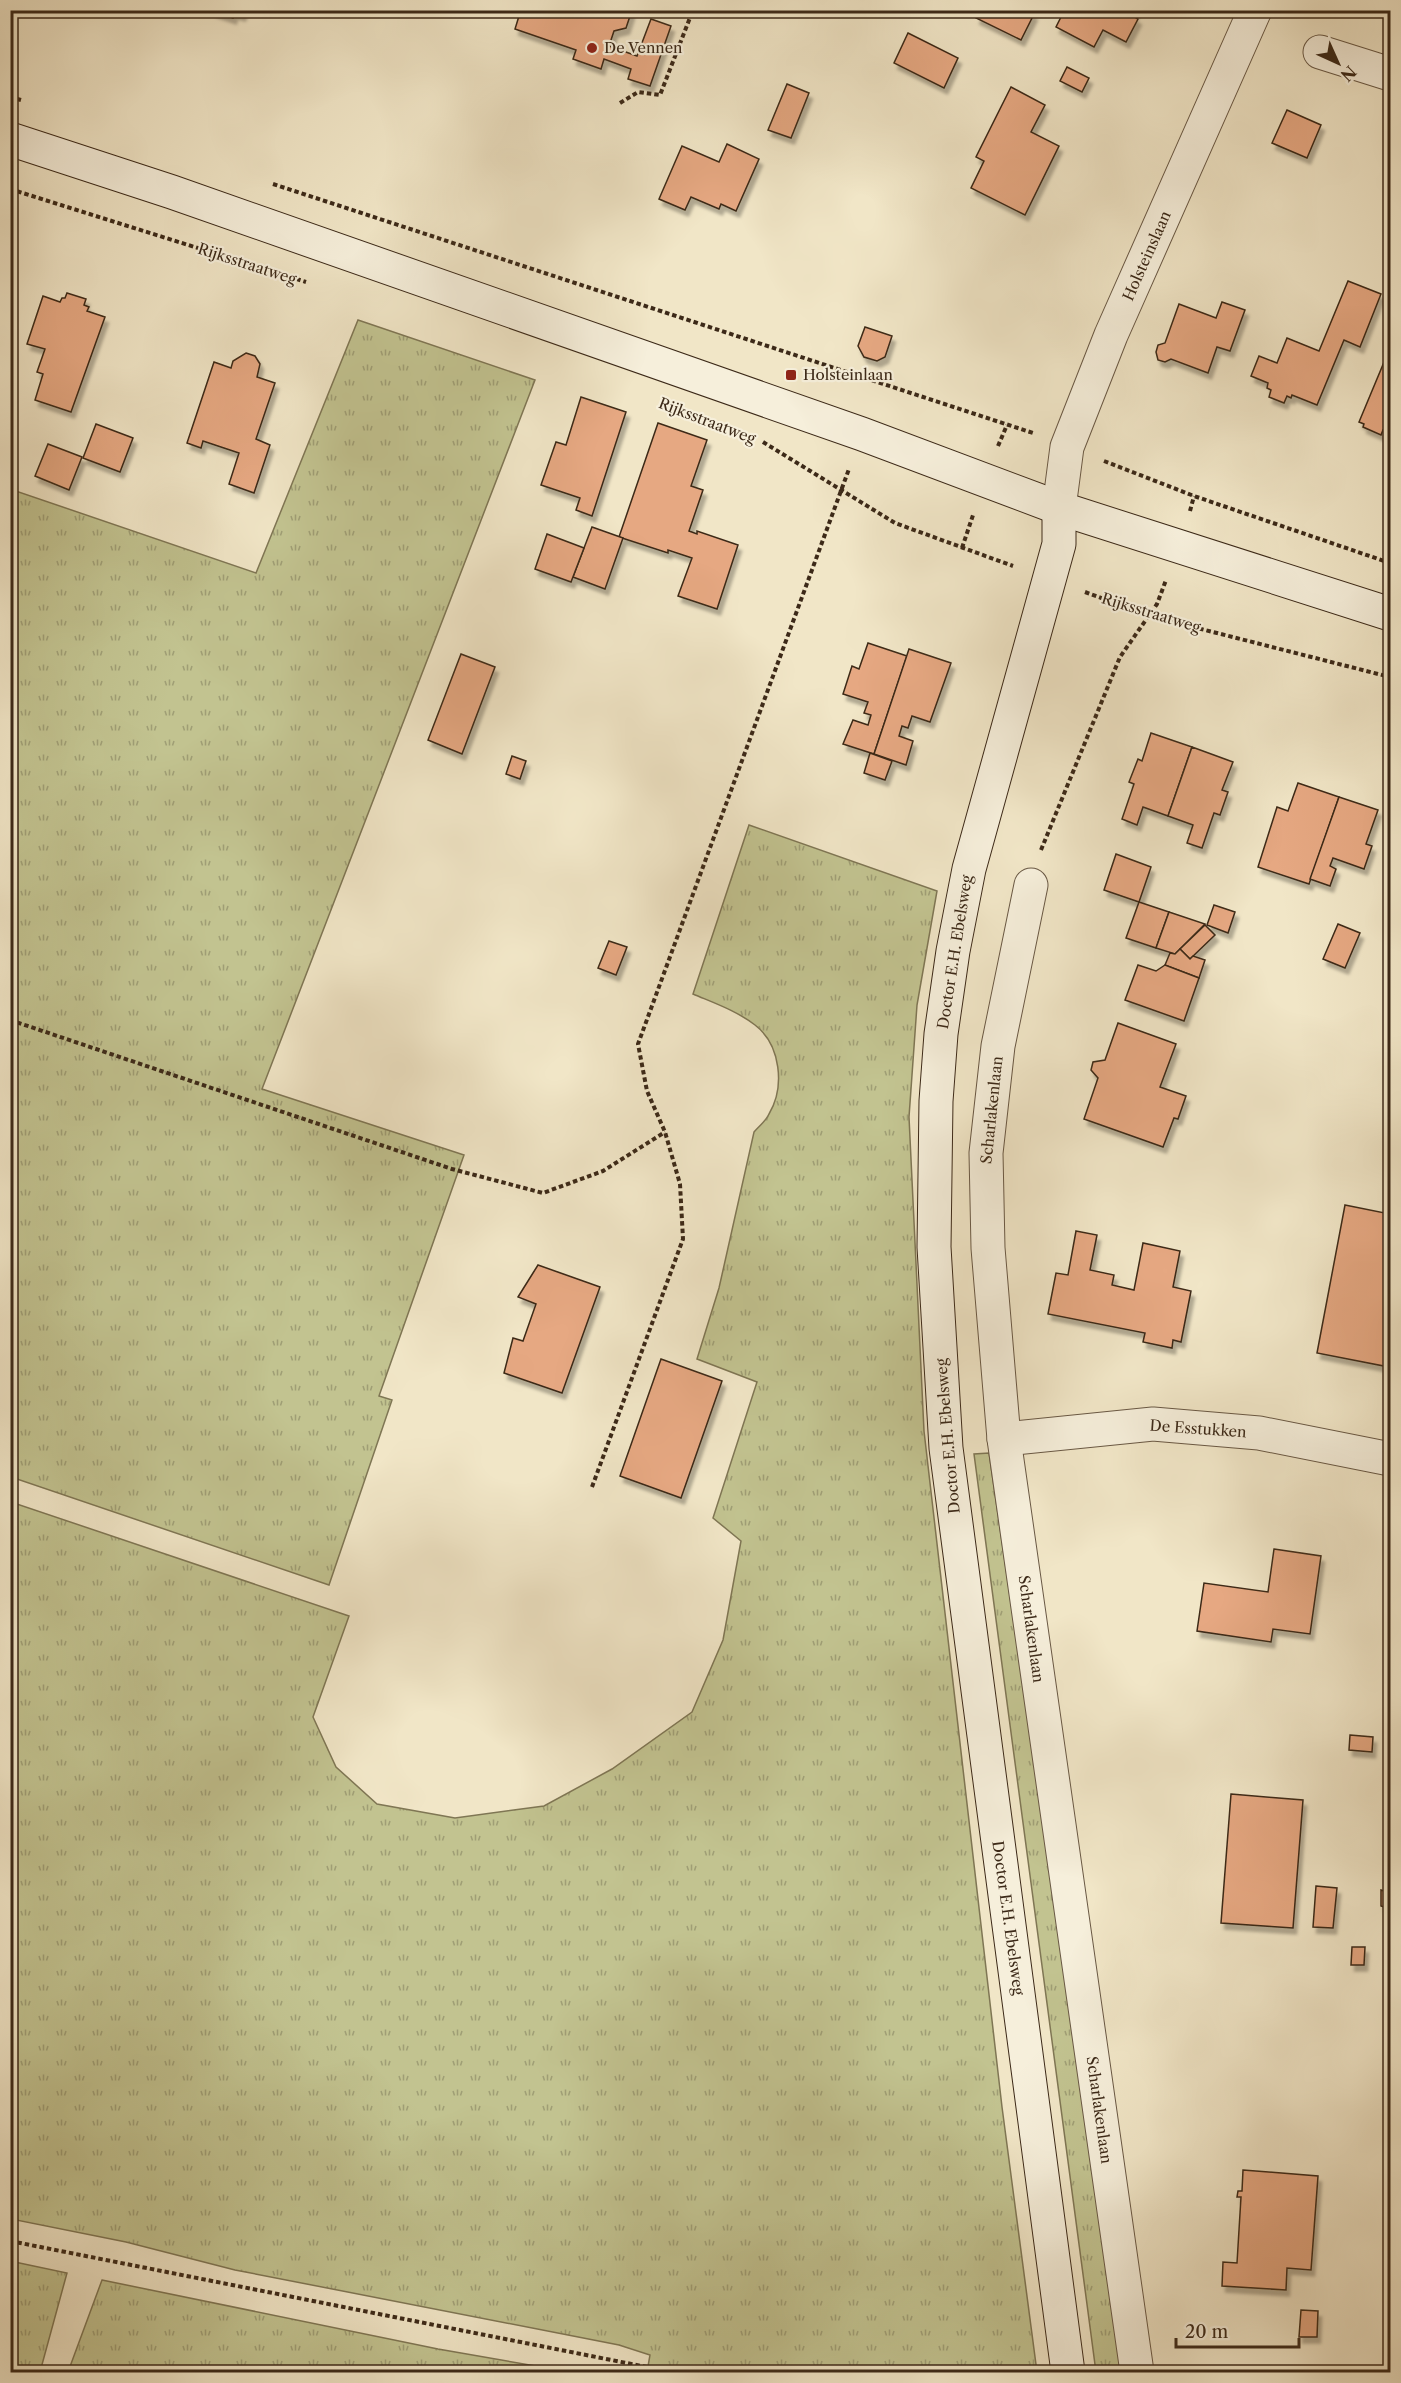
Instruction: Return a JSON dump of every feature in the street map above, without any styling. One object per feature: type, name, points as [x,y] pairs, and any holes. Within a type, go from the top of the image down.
[{"type":"main road","name":"Holsteinslaan","points":[[1059,508],[1067,447],[1111,335],[1255,10]]},
{"type":"main road","points":[[1320,52],[1390,74]]},
{"type":"main road","points":[[10,139],[172,192],[862,434],[1059,508],[1390,614]]},
{"type":"main road","name":"Doctor E.H. Ebelsweg","points":[[1059,508],[1059,544],[969,869],[953,951],[941,1034],[936,1101],[934,1247],[946,1448],[1068,2373]]},
{"type":"main road","name":"Scharlakenlaan","points":[[1031,885],[1013,965],[999,1046],[986,1153],[988,1248],[1004,1439],[1137,2373]]},
{"type":"main road","name":"De Esstukken","points":[[1004,1439],[1153,1424],[1259,1433],[1390,1459]]},
{"type":"path","points":[[620,103],[638,92],[660,95],[693,10]]},
{"type":"path","points":[[10,97],[22,100]]},
{"type":"path","points":[[268,182],[1027,431],[1194,496],[1390,562]]},
{"type":"path","name":"Rijksstraatweg","points":[[10,189],[311,284]]},
{"type":"path","points":[[592,1487],[683,1239],[680,1184],[665,1132],[647,1091],[638,1044],[862,434]]},
{"type":"path","name":"Rijksstraatweg","points":[[762,441],[895,523],[1150,616],[1390,677]]},
{"type":"path","points":[[1031,885],[1042,847],[1120,657],[1157,604],[1176,545]]},
{"type":"path","points":[[10,1020],[452,1170],[543,1193],[603,1171],[665,1132]]},
{"type":"path","points":[[10,2241],[672,2373]]},
{"type":"green space","points":[[358,320],[535,380],[262,1089],[464,1155],[379,1396],[392,1400],[329,1585],[11,1477],[10,489],[256,573]]},
{"type":"green space","points":[[749,825],[937,891],[917,1005],[909,1117],[924,1431],[1002,2107],[1037,2372],[647,2372],[650,2355],[619,2345],[235,2270],[126,2242],[11,2219],[11,1502],[349,1616],[313,1717],[336,1767],[377,1804],[455,1818],[544,1806],[612,1769],[692,1712],[723,1640],[741,1541],[713,1518],[757,1382],[697,1359],[719,1288],[754,1132],[766,1119],[774,1103],[778,1079],[775,1055],[764,1033],[741,1016],[693,994]]},
{"type":"green space","points":[[989,1453],[1124,2372],[1096,2372],[974,1454]]},
{"type":"green space","points":[[10,2261],[67,2273],[40,2372],[11,2372]]},
{"type":"green space","points":[[102,2280],[438,2349],[570,2372],[68,2372]]},
{"type":"building","points":[[244,10],[242,15],[234,13],[233,18],[212,11]]},
{"type":"building","name":"De Vennen","points":[[515,10],[630,10],[626,28],[614,31],[609,46],[637,56],[651,19],[671,26],[650,86],[628,79],[631,69],[604,59],[601,69],[573,59],[576,50],[515,29],[519,16]]},
{"type":"building","points":[[980,10],[1027,10],[1034,14],[1021,40],[976,18]]},
{"type":"building","points":[[1058,10],[1136,10],[1133,16],[1138,19],[1126,42],[1103,30],[1094,47],[1056,27],[1063,13]]},
{"type":"building","points":[[908,33],[958,58],[944,88],[894,63]]},
{"type":"building","points":[[1067,67],[1089,78],[1082,92],[1060,81]]},
{"type":"building","points":[[787,84],[809,93],[791,138],[768,130]]},
{"type":"building","points":[[1011,87],[1045,105],[1031,132],[1059,146],[1025,215],[971,188],[984,161],[976,157]]},
{"type":"building","points":[[1287,110],[1321,125],[1307,158],[1272,143]]},
{"type":"building","points":[[727,144],[759,159],[736,211],[721,204],[719,209],[691,197],[685,210],[659,199],[682,146],[719,162]]},
{"type":"building","points":[[1348,281],[1381,294],[1360,347],[1344,340],[1317,405],[1292,395],[1291,398],[1287,396],[1284,403],[1269,397],[1271,390],[1267,388],[1268,383],[1251,376],[1259,356],[1277,363],[1287,338],[1319,351]]},
{"type":"building","points":[[67,293],[86,299],[84,305],[89,307],[87,311],[105,317],[71,412],[35,400],[43,374],[37,372],[45,349],[27,344],[43,296],[60,302]]},
{"type":"building","points":[[1222,302],[1245,310],[1230,351],[1217,347],[1208,373],[1171,359],[1165,362],[1158,360],[1156,352],[1158,345],[1165,343],[1179,304],[1216,318]]},
{"type":"building","points":[[865,327],[892,336],[885,357],[877,361],[864,357],[858,346]]},
{"type":"building","points":[[246,353],[255,356],[260,364],[257,377],[275,383],[256,439],[270,445],[254,493],[229,484],[239,453],[203,441],[201,448],[187,443],[214,362],[231,368],[233,361]]},
{"type":"building","points":[[1387,355],[1390,357],[1390,426],[1387,431],[1383,430],[1381,435],[1363,427],[1364,424],[1359,422]]},
{"type":"building","points":[[581,397],[626,412],[592,516],[576,510],[580,498],[541,485],[556,442],[566,445]]},
{"type":"building","points":[[658,423],[707,440],[691,486],[703,490],[689,531],[697,534],[697,531],[738,545],[717,609],[678,596],[692,558],[668,550],[668,553],[619,537]]},
{"type":"building","points":[[96,424],[133,438],[120,472],[83,458]]},
{"type":"building","points":[[48,444],[82,457],[69,490],[35,476]]},
{"type":"building","points":[[592,527],[623,538],[605,589],[573,577]]},
{"type":"building","points":[[547,534],[584,548],[571,582],[535,569]]},
{"type":"building","points":[[868,643],[907,656],[874,754],[843,744],[853,720],[868,725],[871,715],[864,713],[868,702],[843,694],[852,666],[859,669]]},
{"type":"building","points":[[909,649],[951,663],[930,722],[912,716],[908,728],[902,726],[899,736],[913,741],[906,765],[874,754]]},
{"type":"building","points":[[461,654],[495,667],[462,754],[428,740]]},
{"type":"building","points":[[1151,733],[1192,747],[1168,816],[1143,807],[1137,825],[1122,819],[1134,784],[1129,782],[1138,759],[1142,761]]},
{"type":"building","points":[[1192,747],[1233,762],[1222,790],[1228,792],[1220,815],[1214,813],[1202,848],[1187,843],[1193,825],[1168,816]]},
{"type":"building","points":[[870,753],[892,761],[885,780],[864,773]]},
{"type":"building","points":[[512,756],[526,761],[520,779],[506,774]]},
{"type":"building","points":[[1298,783],[1339,797],[1309,884],[1258,867],[1277,807],[1288,811]]},
{"type":"building","points":[[1339,797],[1378,810],[1366,844],[1372,846],[1364,869],[1333,858],[1330,866],[1336,869],[1330,886],[1310,879]]},
{"type":"building","points":[[1116,854],[1151,867],[1139,902],[1104,890]]},
{"type":"building","points":[[1139,902],[1169,912],[1156,948],[1126,938]]},
{"type":"building","points":[[1214,905],[1235,912],[1228,933],[1207,925]]},
{"type":"building","points":[[1169,912],[1205,924],[1175,954],[1156,948]]},
{"type":"building","points":[[1338,924],[1360,933],[1345,968],[1323,959]]},
{"type":"building","points":[[1205,925],[1215,935],[1190,959],[1180,949]]},
{"type":"building","points":[[609,941],[627,947],[616,975],[598,968]]},
{"type":"building","points":[[1180,949],[1190,959],[1193,956],[1205,960],[1199,978],[1165,965],[1170,953],[1175,954]]},
{"type":"building","points":[[1138,965],[1156,971],[1165,965],[1199,978],[1184,1021],[1125,1000]]},
{"type":"building","points":[[1118,1023],[1176,1044],[1160,1087],[1186,1096],[1178,1119],[1174,1118],[1163,1147],[1084,1119],[1098,1078],[1091,1070],[1093,1062],[1105,1060]]},
{"type":"building","points":[[1345,1205],[1390,1214],[1390,1333],[1384,1366],[1317,1353]]},
{"type":"building","points":[[1076,1231],[1097,1235],[1090,1270],[1114,1275],[1112,1285],[1134,1290],[1143,1243],[1180,1251],[1173,1287],[1191,1291],[1181,1342],[1173,1340],[1172,1348],[1143,1342],[1145,1333],[1048,1314],[1056,1273],[1068,1275]]},
{"type":"building","points":[[538,1265],[600,1287],[562,1393],[504,1373],[513,1338],[523,1341],[536,1304],[518,1297]]},
{"type":"building","points":[[661,1359],[722,1381],[681,1498],[620,1476]]},
{"type":"building","points":[[1274,1549],[1321,1556],[1310,1634],[1273,1629],[1271,1642],[1197,1631],[1204,1583],[1268,1592]]},
{"type":"building","points":[[1350,1735],[1373,1737],[1372,1752],[1349,1750]]},
{"type":"building","points":[[1231,1794],[1303,1800],[1293,1928],[1221,1923]]},
{"type":"building","points":[[1316,1886],[1337,1888],[1333,1928],[1313,1927]]},
{"type":"building","points":[[1381,1890],[1390,1893],[1390,1909],[1381,1906]]},
{"type":"building","points":[[1352,1947],[1365,1947],[1364,1965],[1351,1965]]},
{"type":"building","points":[[1243,2170],[1318,2176],[1311,2270],[1287,2268],[1286,2290],[1222,2286],[1223,2262],[1237,2263],[1241,2197],[1237,2197],[1238,2191],[1242,2191]]},
{"type":"building","points":[[1301,2310],[1318,2311],[1317,2337],[1299,2337]]},
{"type":"place","name":"De Vennen","points":[[592,48]]},
{"type":"place","name":"Holsteinlaan","points":[[791,375]]}]
